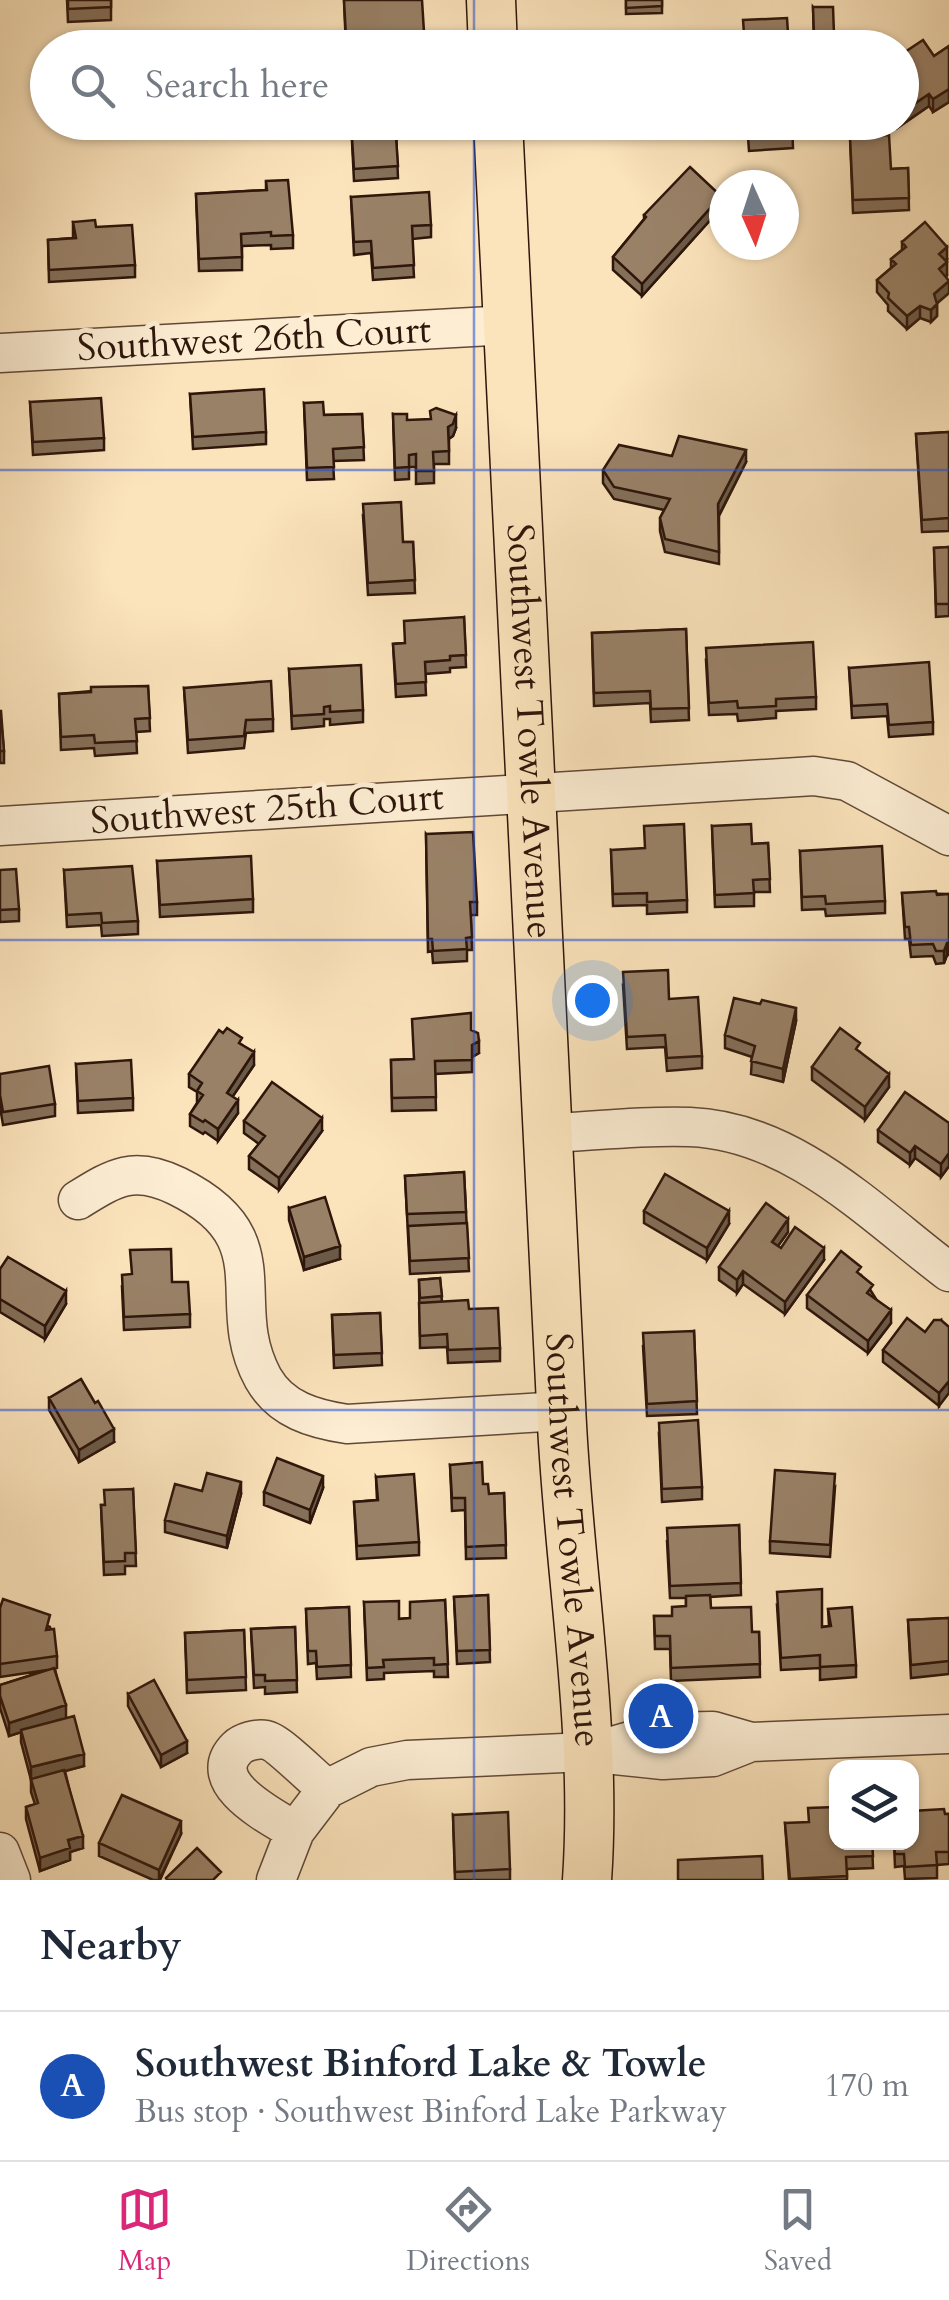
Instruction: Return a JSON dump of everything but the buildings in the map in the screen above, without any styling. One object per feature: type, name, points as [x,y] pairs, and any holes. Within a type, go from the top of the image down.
[{"type":"main road","points":[[491,0],[493,30]]},
{"type":"main road","name":"Southwest Towle Avenue","points":[[499,140],[551,1133],[561,1411],[591,1812],[587,1880]]},
{"type":"street","name":"Southwest 26th Court","points":[[0,353],[509,324]]},
{"type":"street","name":"Southwest 25th Court","points":[[0,826],[814,776],[847,781],[949,836]]},
{"type":"street","points":[[551,1133],[691,1127],[762,1142],[799,1158],[949,1272]]},
{"type":"street","points":[[78,1200],[114,1178],[140,1174],[204,1200],[230,1224],[241,1247],[246,1272],[250,1339],[256,1362],[265,1382],[286,1405],[315,1419],[347,1424],[561,1411]]},
{"type":"street","points":[[276,1880],[295,1832],[328,1788],[371,1767],[407,1760],[586,1752],[664,1760],[713,1757],[751,1742],[949,1734]]},
{"type":"street","points":[[295,1832],[238,1794],[230,1781],[230,1761],[237,1748],[250,1741],[267,1740],[328,1788]]},
{"type":"place","name":"Southwest Binford Lake & Towle","points":[[661,1716]]}]
